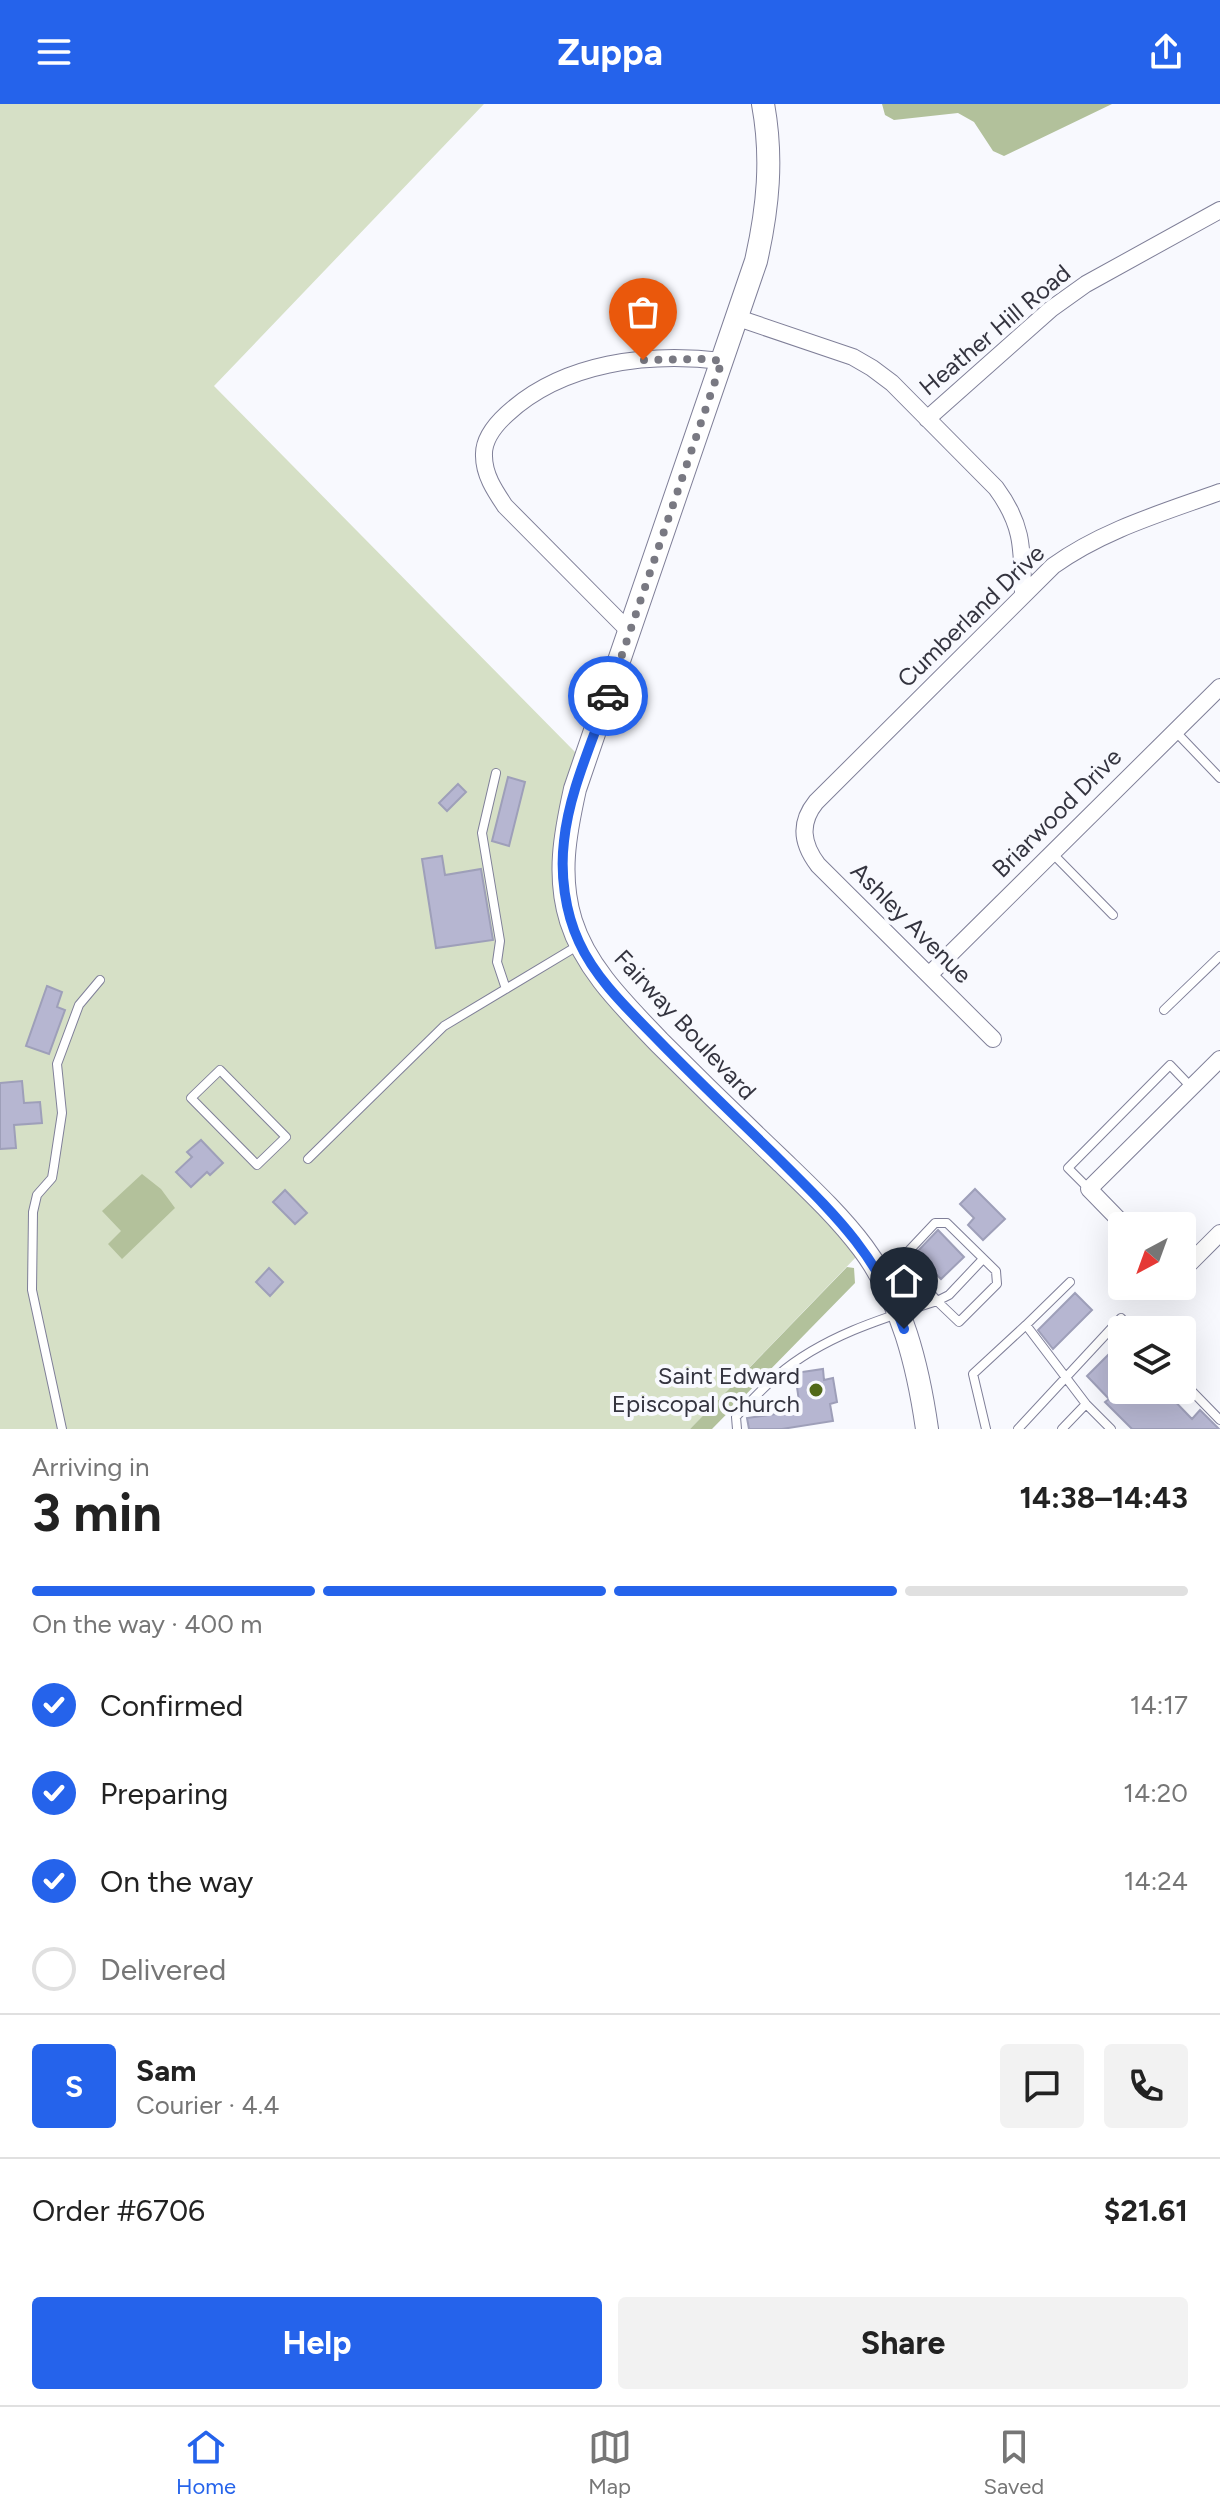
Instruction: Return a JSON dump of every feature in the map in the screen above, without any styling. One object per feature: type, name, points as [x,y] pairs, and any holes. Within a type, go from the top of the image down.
[{"type":"street","name":"Fairway Boulevard","points":[[763,104],[770,162],[768,201],[756,261],[578,779],[564,840],[565,893],[570,919],[580,944],[610,988],[647,1029],[821,1200],[864,1250],[899,1313],[919,1381],[927,1429]]},
{"type":"street","name":"Heather Hill Road","points":[[927,419],[1051,309],[1086,284],[1220,210]]},
{"type":"street","points":[[738,318],[853,357],[892,383],[996,488],[1015,517],[1022,550],[1023,595]]},
{"type":"street","points":[[629,631],[505,506],[486,469],[483,454],[485,441],[515,406],[569,375],[600,366],[643,360],[722,361]]},
{"type":"street","name":"Cumberland Drive","points":[[804,835],[807,817],[816,802],[1053,566],[1079,547],[1109,533],[1220,492]]},
{"type":"street","name":"Briarwood Drive","points":[[929,975],[1220,687]]},
{"type":"street","name":"Ashley Avenue","points":[[804,835],[818,865],[993,1039]]},
{"type":"street","points":[[1111,1212],[1089,1189],[1220,1059]]},
{"type":"street","points":[[1196,1257],[1220,1233]]},
{"type":"lane","points":[[1174,731],[1220,778]]},
{"type":"lane","points":[[496,773],[482,833],[500,941],[497,962],[506,989]]},
{"type":"lane","points":[[1052,853],[1113,915]]},
{"type":"lane","points":[[308,1159],[444,1026],[580,944]]},
{"type":"lane","points":[[1164,1010],[1218,962]]},
{"type":"lane","points":[[62,1429],[32,1290],[33,1212],[37,1195],[52,1178],[54,1166],[62,1113],[57,1064],[79,1005],[100,980]]},
{"type":"lane","points":[[1089,1189],[1068,1168],[1170,1065],[1191,1087]]},
{"type":"lane","points":[[220,1070],[286,1137],[257,1165],[191,1098],[220,1070]]},
{"type":"lane","points":[[881,1276],[935,1223],[947,1223],[996,1271],[997,1284],[959,1322],[937,1301],[902,1258]]},
{"type":"lane","points":[[737,1429],[736,1417],[780,1373],[828,1342],[949,1295],[983,1259]]},
{"type":"lane","points":[[986,1429],[973,1374],[1070,1282]]},
{"type":"lane","points":[[1026,1325],[1086,1404],[1111,1429]]},
{"type":"lane","points":[[1018,1429],[1108,1332]]},
{"type":"lane","points":[[1196,1395],[1220,1420]]},
{"type":"lane","points":[[1062,1429],[1086,1404]]},
{"type":"shaded area","points":[[0,104],[484,104],[214,386],[576,753],[567,938],[859,1254],[690,1429],[0,1429]]},
{"type":"shaded area","points":[[882,104],[1112,104],[1004,156],[993,151],[974,122],[958,113],[894,120],[885,115]]},
{"type":"shaded area","points":[[142,1174],[161,1189],[175,1208],[122,1259],[108,1244],[121,1231],[102,1211]]},
{"type":"shaded area","points":[[847,1267],[854,1268],[855,1283],[712,1429],[690,1429]]},
{"type":"building","points":[[508,777],[525,782],[509,846],[492,841]]},
{"type":"building","points":[[458,784],[466,792],[447,811],[439,803]]},
{"type":"building","points":[[442,856],[445,875],[481,869],[493,940],[436,948],[422,859]]},
{"type":"building","points":[[47,986],[62,992],[57,1007],[65,1010],[49,1054],[26,1046]]},
{"type":"building","points":[[22,1081],[24,1103],[40,1102],[42,1123],[14,1125],[16,1148],[0,1149],[0,1083]]},
{"type":"building","points":[[201,1140],[223,1163],[191,1187],[176,1172],[192,1157],[187,1152]]},
{"type":"building","points":[[975,1189],[1005,1219],[983,1240],[968,1225],[974,1218],[960,1204]]},
{"type":"building","points":[[285,1190],[307,1213],[295,1224],[273,1202]]},
{"type":"building","points":[[938,1230],[964,1257],[941,1279],[915,1254]]},
{"type":"building","points":[[269,1268],[283,1282],[270,1296],[256,1282]]},
{"type":"building","points":[[1075,1293],[1092,1310],[1053,1349],[1038,1330]]},
{"type":"building","points":[[1108,1355],[1108,1398],[1087,1376]]},
{"type":"building","name":"Saint Edward Episcopal Church","points":[[823,1369],[824,1380],[833,1378],[837,1402],[830,1404],[833,1421],[782,1429],[749,1429],[747,1418],[790,1412],[789,1402],[799,1401],[795,1373]]},
{"type":"building","points":[[1105,1402],[1178,1404],[1192,1419],[1200,1410],[1219,1429],[1132,1429]]},
{"type":"way so far","points":[[608,696],[722,361],[643,360]]},
{"type":"place","name":"Saint Edward Episcopal Church","points":[[816,1390]]},
{"type":"route","points":[[608,696],[578,779],[564,840],[565,893],[570,919],[580,944],[610,988],[647,1029],[844,1224],[881,1276],[904,1329]]}]
